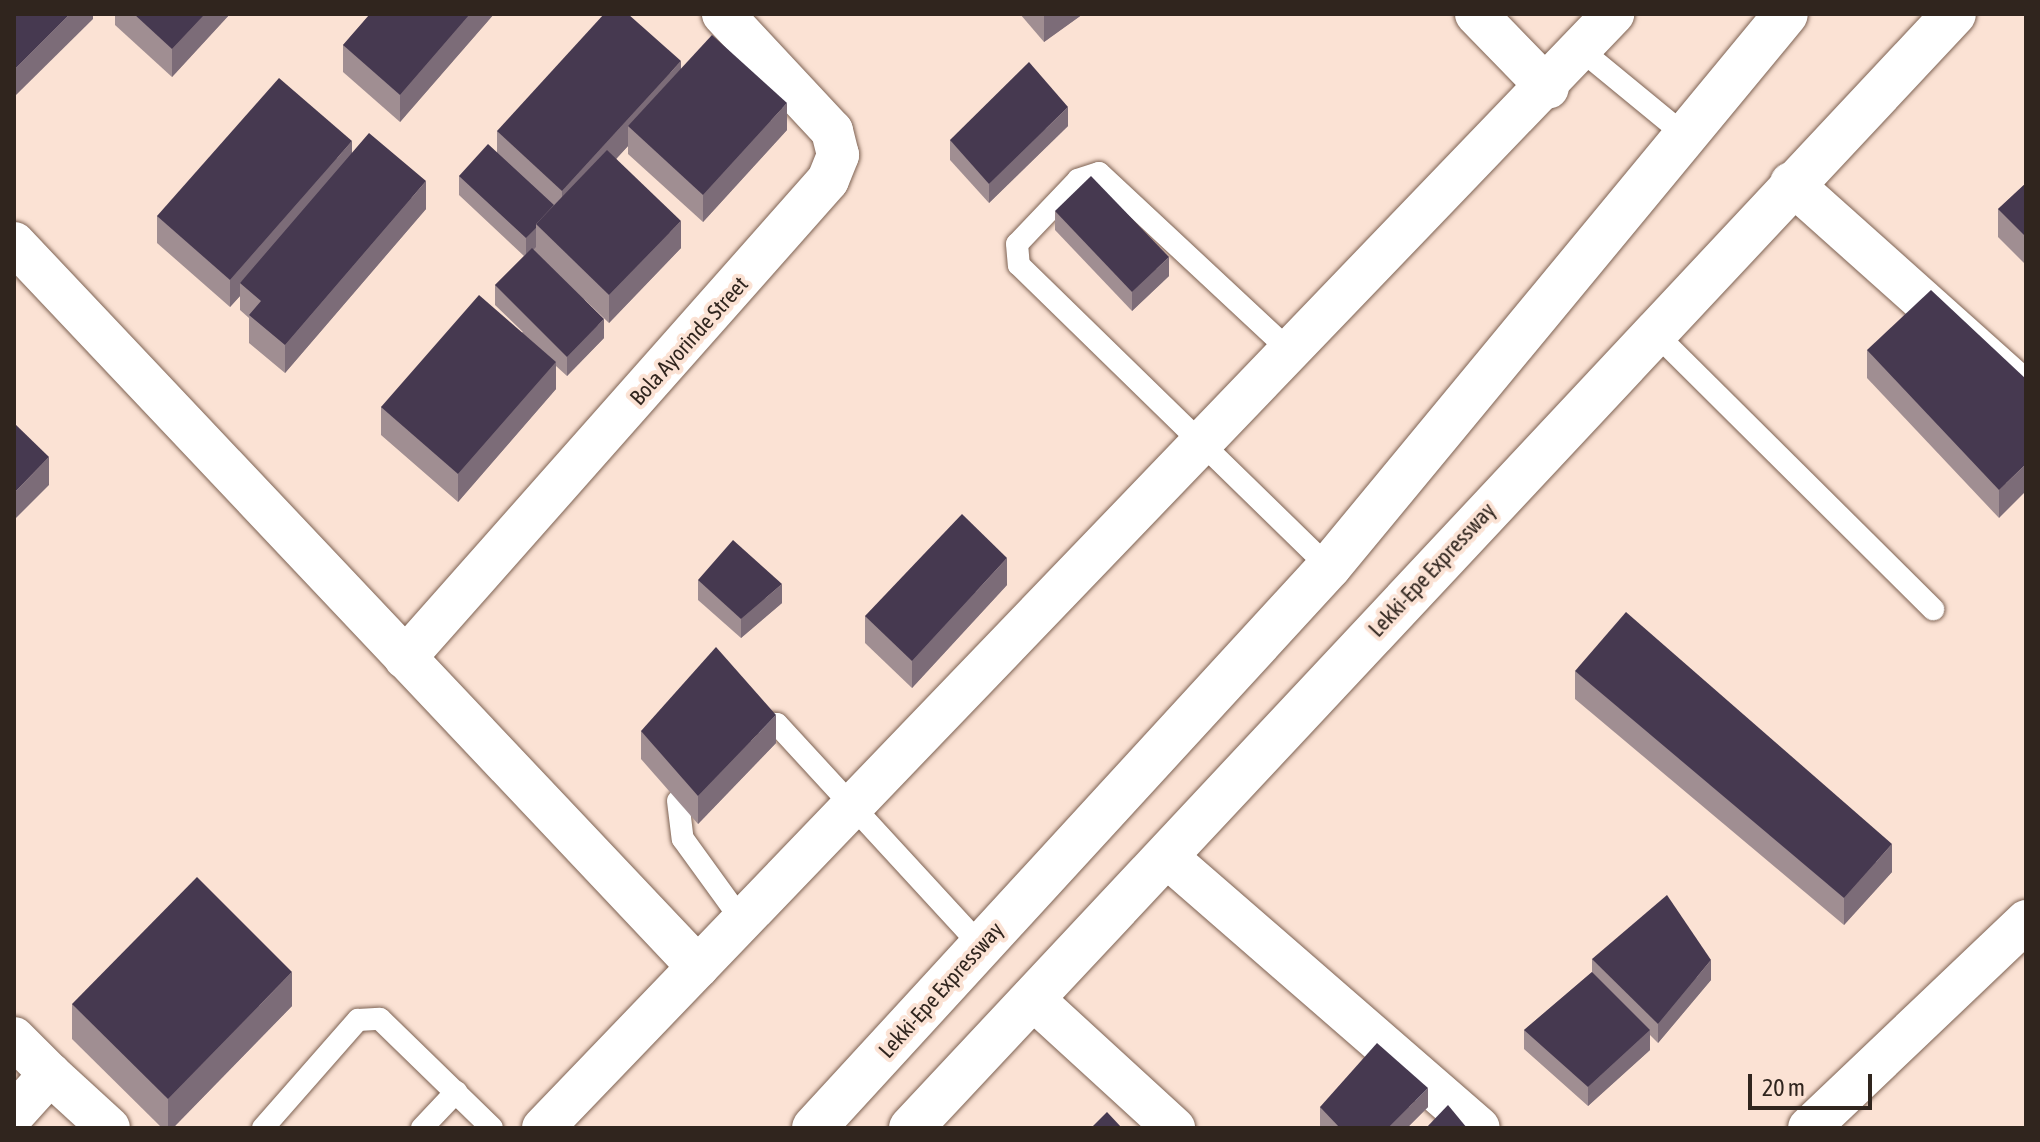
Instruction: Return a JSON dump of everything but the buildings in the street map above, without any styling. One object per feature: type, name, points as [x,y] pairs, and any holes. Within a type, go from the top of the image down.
[{"type":"highway","name":"Lekki-Epe Expressway","points":[[814,1128],[1329,567],[1786,14]]},
{"type":"highway","points":[[1902,69],[1928,14]]},
{"type":"highway","name":"Lekki-Epe Expressway","points":[[911,1128],[1167,857],[1791,183],[1954,14]]},
{"type":"street","name":"Bola Ayorinde Street","points":[[405,658],[828,180],[838,155],[832,131],[723,14]]},
{"type":"street","points":[[1476,14],[1548,88]]},
{"type":"street","points":[[543,1128],[1199,445],[1548,88],[1613,14]]},
{"type":"street","points":[[1791,183],[2026,393]]},
{"type":"street","points":[[14,243],[698,967]]},
{"type":"street","points":[[1167,857],[1479,1128]]},
{"type":"street","points":[[1809,1128],[2026,921]]},
{"type":"street","points":[[1032,998],[1174,1128]]},
{"type":"street","points":[[14,1038],[109,1128]]},
{"type":"street","points":[[14,1114],[50,1074]]},
{"type":"lane","points":[[1580,49],[1686,136]]},
{"type":"lane","points":[[1290,351],[1119,186],[1099,173],[1078,180],[1017,244],[1019,265],[1199,445],[1329,567]]},
{"type":"lane","points":[[1653,331],[1933,609]]},
{"type":"lane","points":[[757,722],[777,724],[981,946]]},
{"type":"lane","points":[[678,801],[683,839],[743,922]]},
{"type":"lane","points":[[263,1128],[358,1020],[387,1025],[492,1128]]},
{"type":"lane","points":[[422,1128],[456,1092]]}]
